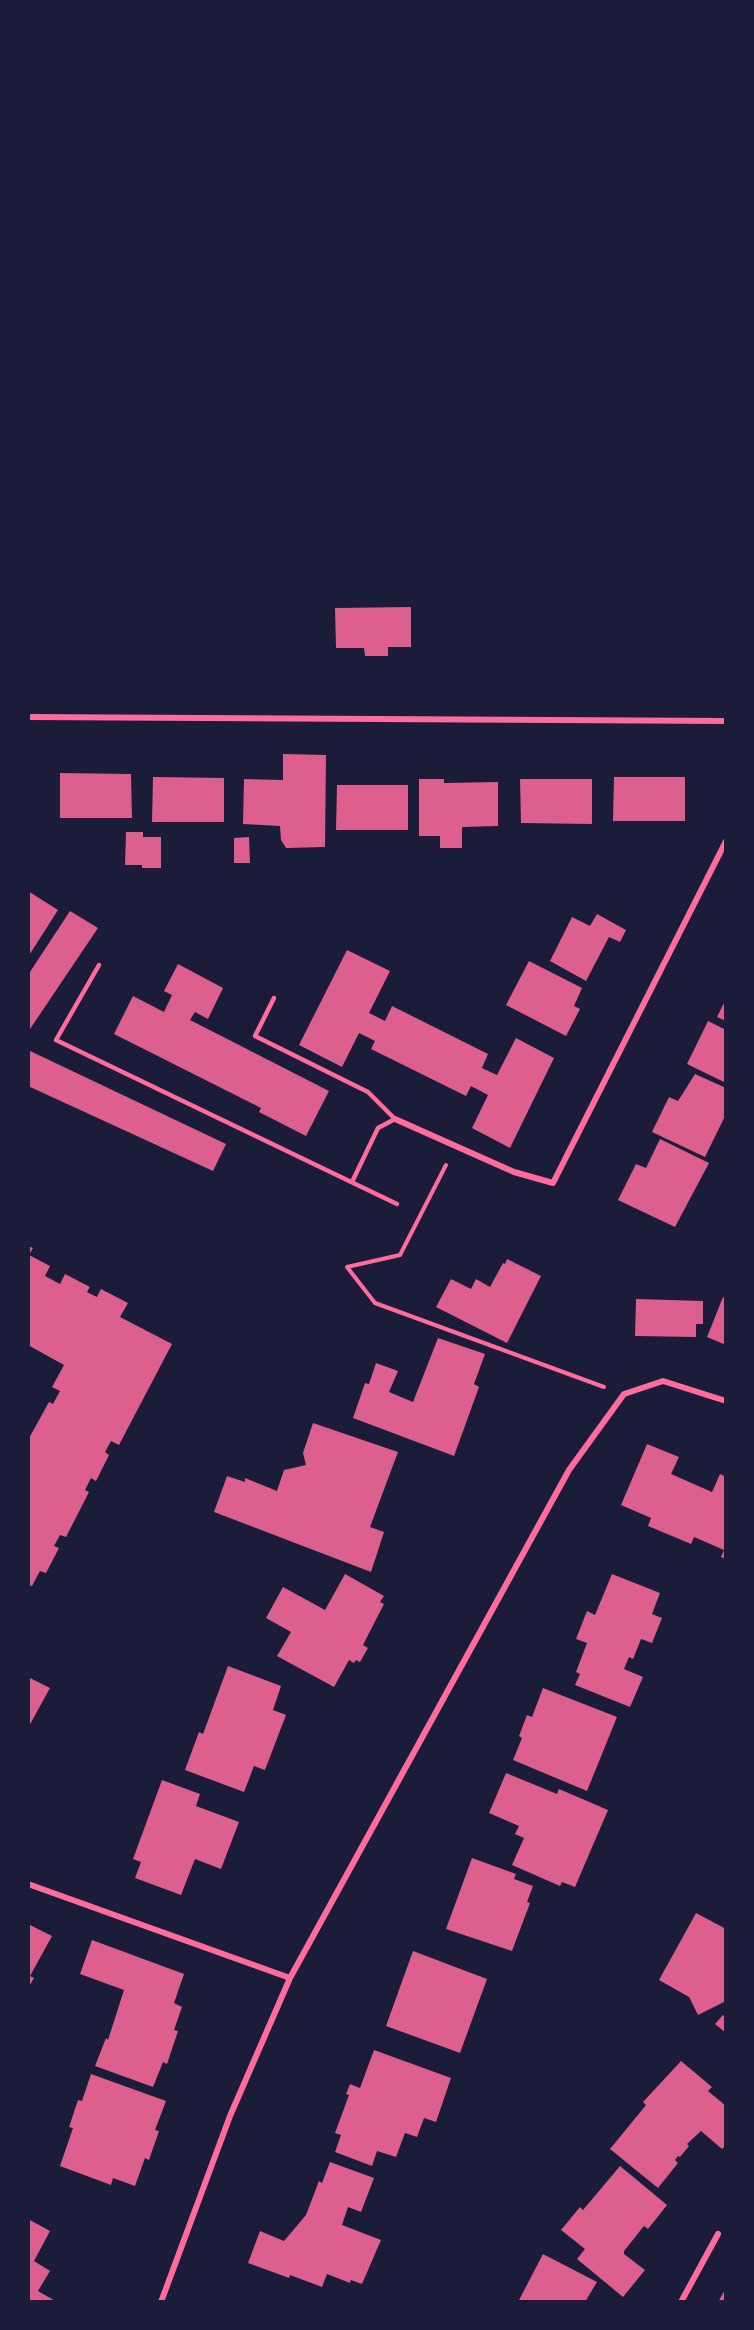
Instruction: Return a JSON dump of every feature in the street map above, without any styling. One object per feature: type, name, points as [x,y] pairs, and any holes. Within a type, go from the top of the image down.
[{"type":"street","points":[[28,717],[726,721]]},
{"type":"street","points":[[395,1119],[514,1172],[553,1183],[726,841]]},
{"type":"street","points":[[160,2301],[230,2116],[290,1978],[569,1470],[624,1394],[663,1382],[726,1401]]},
{"type":"street","points":[[28,1884],[290,1978]]},
{"type":"street","points":[[681,2301],[718,2234]]},
{"type":"lane","points":[[99,965],[56,1040],[397,1204]]},
{"type":"lane","points":[[274,998],[255,1036],[368,1092],[395,1119],[378,1128],[352,1182]]},
{"type":"path","points":[[443,1170],[400,1255],[347,1267],[375,1303],[624,1394]]},
{"type":"building","points":[[411,607],[411,647],[388,647],[388,656],[365,656],[364,648],[336,648],[335,608]]},
{"type":"building","points":[[283,754],[326,755],[325,847],[286,848],[281,840],[280,826],[243,824],[244,779],[283,780]]},
{"type":"building","points":[[60,773],[131,774],[132,818],[60,818]]},
{"type":"building","points":[[153,777],[224,778],[224,822],[152,822]]},
{"type":"building","points":[[614,777],[685,777],[685,821],[613,821]]},
{"type":"building","points":[[419,779],[444,779],[444,783],[498,782],[498,826],[462,827],[462,848],[440,848],[440,836],[419,836]]},
{"type":"building","points":[[520,779],[592,779],[592,824],[521,823]]},
{"type":"building","points":[[337,785],[408,785],[408,830],[336,830]]},
{"type":"building","points":[[126,832],[143,832],[143,837],[161,837],[161,868],[125,865]]},
{"type":"building","points":[[249,837],[250,863],[234,863],[234,838]]},
{"type":"building","points":[[28,891],[58,910],[28,957]]},
{"type":"building","points":[[70,911],[98,928],[28,1032],[28,975]]},
{"type":"building","points":[[597,914],[626,930],[620,942],[609,937],[586,981],[550,961],[572,917],[590,926]]},
{"type":"building","points":[[347,950],[390,971],[369,1013],[385,1021],[392,1006],[488,1054],[482,1068],[497,1075],[516,1038],[554,1058],[510,1148],[472,1128],[488,1095],[471,1086],[466,1096],[371,1049],[375,1041],[359,1033],[342,1067],[299,1045]]},
{"type":"building","points":[[529,961],[582,988],[574,1006],[580,1009],[566,1036],[506,1005]]},
{"type":"building","points":[[178,964],[223,988],[208,1019],[195,1012],[190,1020],[329,1091],[306,1136],[259,1112],[261,1108],[114,1034],[133,996],[164,1012],[172,995],[164,991]]},
{"type":"building","points":[[726,999],[726,1021],[717,1017]]},
{"type":"building","points":[[708,1021],[726,1030],[726,1083],[687,1064]]},
{"type":"building","points":[[28,1050],[226,1144],[213,1171],[28,1086]]},
{"type":"building","points":[[695,1074],[726,1088],[726,1114],[705,1157],[652,1132],[669,1097],[678,1101]]},
{"type":"building","points":[[660,1139],[709,1163],[675,1227],[618,1200],[636,1164],[646,1168]]},
{"type":"building","points":[[28,1246],[33,1248],[29,1255],[50,1266],[45,1276],[60,1284],[65,1274],[90,1287],[87,1292],[97,1297],[101,1289],[128,1303],[120,1317],[172,1344],[119,1445],[111,1441],[105,1452],[109,1455],[96,1481],[91,1478],[85,1490],[89,1492],[66,1537],[60,1535],[54,1546],[59,1548],[46,1573],[40,1571],[32,1586],[28,1585],[28,1440],[49,1402],[53,1404],[60,1391],[52,1387],[64,1365],[28,1345]]},
{"type":"building","points":[[507,1259],[541,1276],[507,1343],[436,1307],[451,1279],[471,1289],[476,1279],[490,1287]]},
{"type":"building","points":[[723,1297],[726,1298],[726,1345],[707,1337]]},
{"type":"building","points":[[636,1299],[703,1301],[703,1324],[696,1324],[696,1337],[635,1336]]},
{"type":"building","points":[[438,1338],[485,1354],[474,1384],[479,1387],[454,1456],[353,1418],[365,1383],[369,1384],[376,1363],[398,1371],[389,1392],[413,1402]]},
{"type":"building","points":[[313,1423],[398,1452],[370,1527],[384,1532],[371,1572],[214,1512],[227,1476],[245,1482],[245,1478],[277,1491],[284,1470],[306,1465],[303,1453]]},
{"type":"building","points":[[647,1444],[679,1457],[671,1474],[712,1492],[720,1474],[726,1477],[726,1559],[721,1557],[724,1550],[694,1537],[691,1544],[648,1526],[651,1518],[621,1505]]},
{"type":"building","points":[[345,1574],[384,1596],[380,1602],[384,1604],[363,1645],[368,1648],[360,1662],[356,1660],[354,1663],[349,1660],[334,1687],[277,1656],[291,1632],[266,1618],[283,1587],[325,1610]]},
{"type":"building","points":[[612,1574],[660,1593],[652,1614],[662,1618],[652,1643],[641,1639],[633,1659],[629,1657],[624,1669],[643,1677],[630,1707],[575,1685],[580,1674],[576,1672],[587,1643],[576,1639],[587,1611],[595,1615]]},
{"type":"building","points":[[228,1666],[281,1686],[273,1710],[286,1715],[265,1770],[254,1766],[244,1792],[185,1770],[199,1732],[203,1734]]},
{"type":"building","points":[[28,1677],[50,1688],[28,1728]]},
{"type":"building","points":[[543,1688],[617,1717],[587,1791],[513,1760],[522,1738],[519,1736],[527,1715],[532,1717]]},
{"type":"building","points":[[506,1773],[557,1794],[559,1789],[608,1810],[575,1887],[562,1882],[560,1886],[512,1865],[524,1838],[515,1834],[519,1826],[489,1813]]},
{"type":"building","points":[[162,1780],[200,1794],[196,1806],[239,1822],[221,1869],[195,1859],[181,1895],[135,1878],[141,1862],[133,1859]]},
{"type":"building","points":[[472,1858],[516,1874],[514,1879],[533,1886],[527,1902],[530,1903],[512,1951],[446,1929]]},
{"type":"building","points":[[696,1913],[726,1929],[726,2001],[698,2015],[689,1997],[659,1980]]},
{"type":"building","points":[[28,1924],[52,1936],[30,1976],[34,1978],[28,1988]]},
{"type":"building","points":[[92,1940],[184,1974],[174,2003],[182,2007],[174,2030],[178,2031],[167,2064],[163,2062],[153,2087],[95,2066],[106,2038],[108,2040],[124,1990],[80,1974]]},
{"type":"building","points":[[413,1951],[487,1979],[460,2053],[386,2026]]},
{"type":"building","points":[[723,2015],[726,2017],[726,2033],[715,2024]]},
{"type":"building","points":[[374,2050],[451,2078],[436,2122],[424,2118],[417,2137],[405,2133],[396,2157],[377,2151],[372,2166],[335,2152],[341,2135],[335,2133],[349,2095],[346,2094],[350,2084],[360,2088]]},
{"type":"building","points":[[681,2061],[712,2087],[708,2091],[726,2106],[726,2145],[722,2149],[701,2131],[687,2144],[689,2146],[675,2160],[678,2163],[658,2188],[610,2149],[646,2105],[643,2102]]},
{"type":"building","points":[[91,2074],[166,2101],[155,2130],[159,2131],[149,2160],[145,2158],[135,2186],[113,2178],[111,2185],[60,2166],[73,2128],[69,2127],[78,2100],[82,2101]]},
{"type":"building","points":[[330,2162],[374,2178],[361,2212],[348,2207],[342,2225],[381,2240],[362,2284],[351,2280],[350,2283],[327,2274],[322,2287],[248,2263],[260,2231],[284,2241],[306,2215],[319,2181],[322,2183]]},
{"type":"building","points":[[620,2166],[667,2205],[648,2229],[644,2226],[624,2251],[624,2254],[645,2270],[623,2297],[577,2259],[585,2249],[561,2230],[580,2207],[583,2210]]},
{"type":"building","points":[[28,2219],[50,2231],[34,2261],[50,2271],[38,2291],[57,2302],[28,2302]]},
{"type":"building","points":[[543,2254],[597,2282],[585,2302],[518,2302]]},
{"type":"building","points":[[726,2288],[726,2302],[718,2302]]}]
